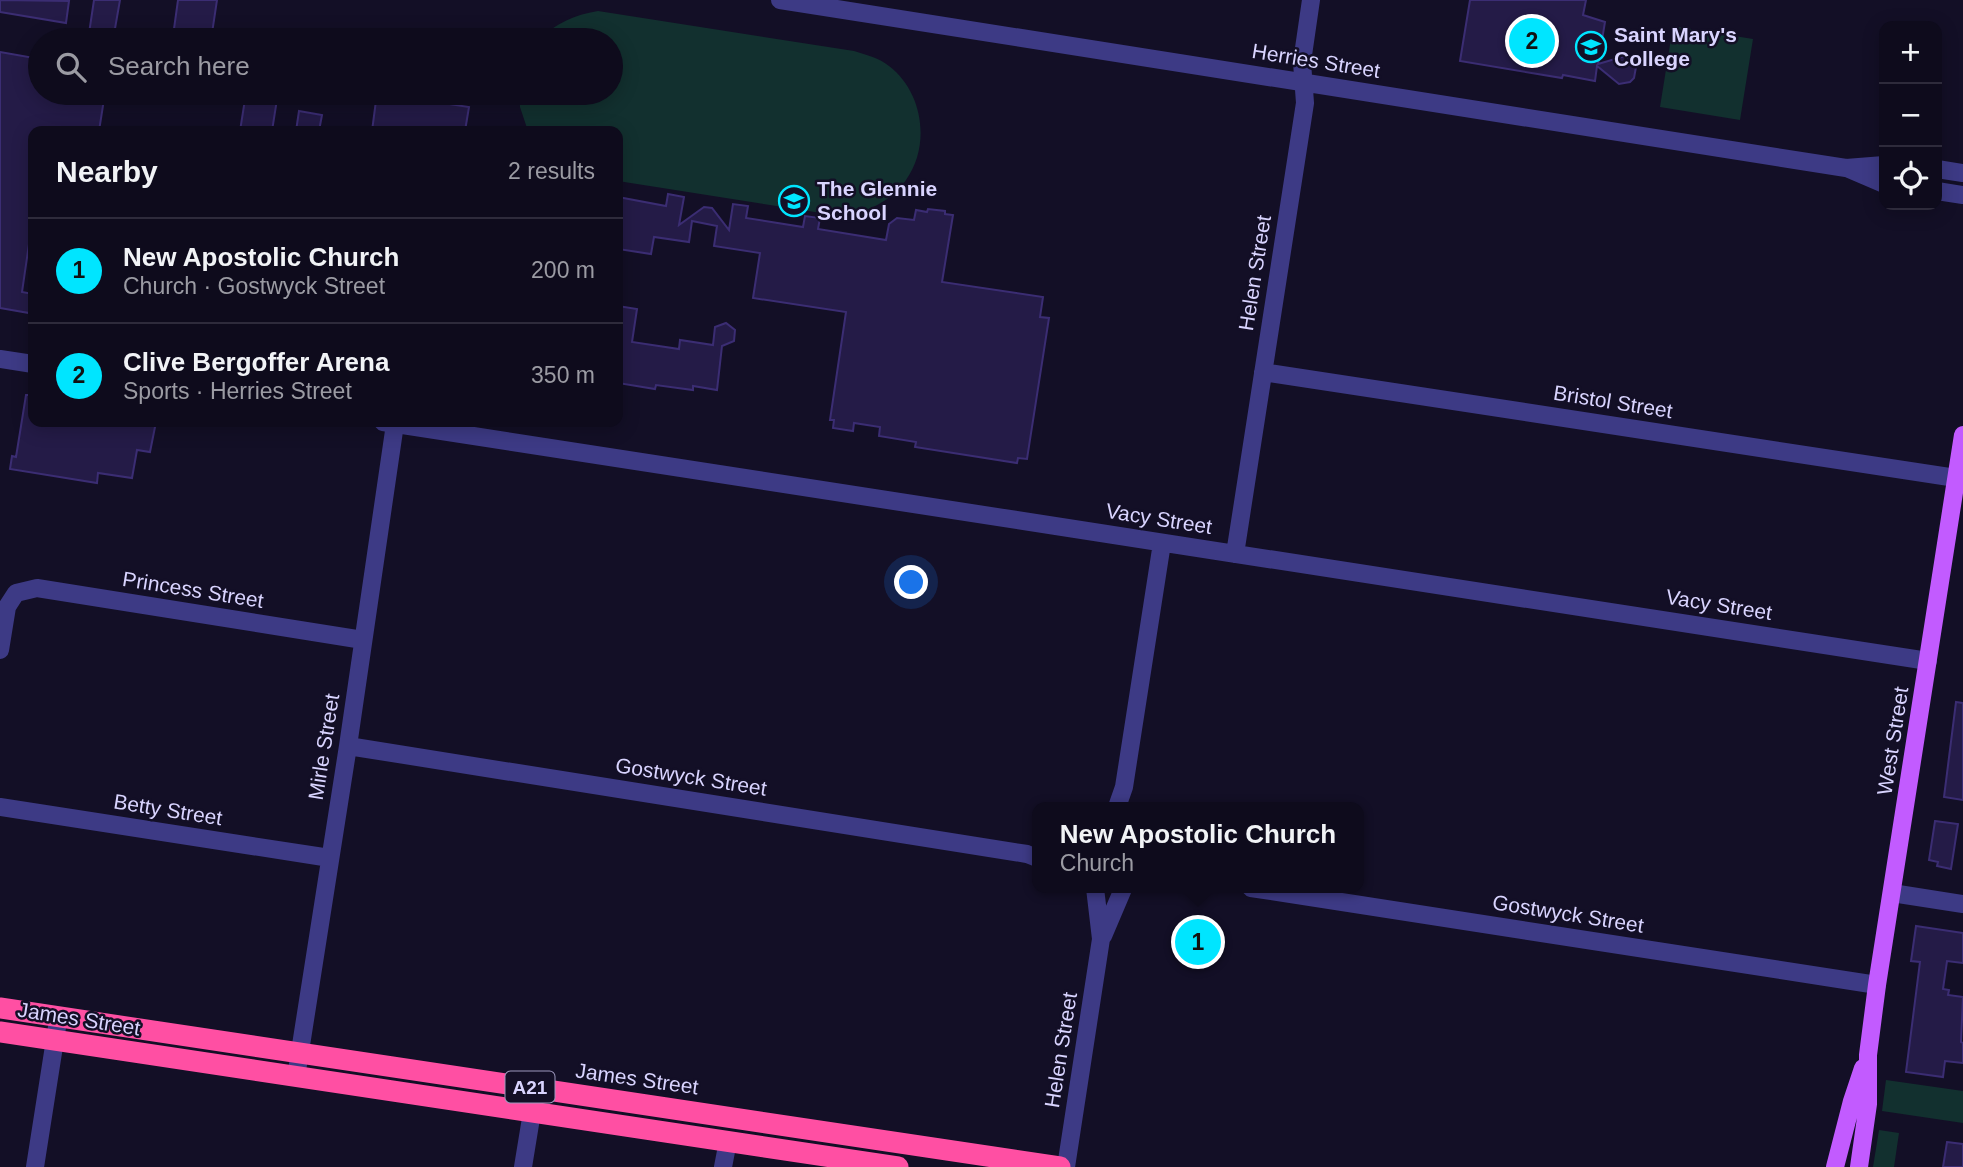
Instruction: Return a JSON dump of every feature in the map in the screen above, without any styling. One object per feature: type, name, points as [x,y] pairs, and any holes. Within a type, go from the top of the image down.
[{"type":"highway","name":"James Street","points":[[0,1008],[1060,1167]]},
{"type":"highway","name":"James Street","points":[[0,1032],[898,1167]]},
{"type":"main road","name":"West Street","points":[[1859,1167],[1868,1104],[1868,1055],[1877,985],[1963,435]]},
{"type":"main road","name":"West Street","points":[[1835,1167],[1852,1101],[1868,1055]]},
{"type":"street","name":"Herries Street","points":[[779,0],[1846,168],[1879,165]]},
{"type":"street","name":"Helen Street","points":[[1235,554],[1305,103],[1302,62],[1311,0]]},
{"type":"street","name":"Herries Street","points":[[1846,168],[1879,182]]},
{"type":"street","points":[[1942,170],[1963,173]]},
{"type":"street","points":[[1942,192],[1963,195]]},
{"type":"street","points":[[0,359],[28,363]]},
{"type":"street","name":"Bristol Street","points":[[1263,372],[1956,478]]},
{"type":"street","name":"Mirle Street","points":[[296,1077],[348,746],[389,427]]},
{"type":"street","name":"Vacy Street","points":[[415,427],[1928,661]]},
{"type":"street","points":[[1118,802],[1124,787],[1162,543]]},
{"type":"street","name":"Princess Street","points":[[0,650],[7,607],[16,593],[37,588],[363,640]]},
{"type":"street","name":"Gostwyck Street","points":[[348,746],[1032,855]]},
{"type":"street","points":[[1124,787],[1126,802]]},
{"type":"street","name":"Betty Street","points":[[0,807],[330,858]]},
{"type":"street","name":"Helen Street","points":[[1066,1167],[1101,939],[1097,893]]},
{"type":"street","name":"Helen Street","points":[[1101,939],[1122,893]]},
{"type":"street","name":"Gostwyck Street","points":[[1283,893],[1877,985]]},
{"type":"street","points":[[1892,893],[1963,904]]},
{"type":"street","points":[[35,1167],[59,1017]]},
{"type":"street","points":[[523,1167],[532,1112]]},
{"type":"street","points":[[723,1167],[727,1141]]},
{"type":"green space","points":[[598,11],[854,51],[873,57],[901,77],[916,104],[921,135],[914,166],[894,194],[867,210],[866,220],[623,182],[623,126],[526,126],[520,107],[623,105],[623,28],[554,28],[581,15]]},
{"type":"green space","points":[[1673,26],[1753,39],[1740,120],[1660,107]]},
{"type":"green space","points":[[1886,1080],[1963,1091],[1963,1123],[1882,1111]]},
{"type":"green space","points":[[1879,1130],[1899,1133],[1894,1167],[1873,1167]]},
{"type":"building","points":[[0,0],[69,1],[66,23],[0,12]]},
{"type":"building","points":[[94,0],[120,0],[115,28],[90,28]]},
{"type":"building","points":[[178,0],[217,0],[213,28],[174,28]]},
{"type":"building","points":[[1470,0],[1586,0],[1583,15],[1605,22],[1598,64],[1625,56],[1634,62],[1634,78],[1630,82],[1619,84],[1597,66],[1595,81],[1460,61]]},
{"type":"building","points":[[0,52],[28,57],[28,105],[103,105],[100,126],[28,126],[28,251],[22,292],[28,293],[28,313],[0,308]]},
{"type":"building","points":[[244,105],[276,105],[273,126],[241,126]]},
{"type":"building","points":[[375,105],[469,107],[466,126],[373,126]]},
{"type":"building","points":[[299,111],[322,115],[320,126],[297,126]]},
{"type":"building","points":[[668,194],[684,197],[679,225],[704,207],[712,208],[729,230],[733,204],[748,206],[746,218],[803,227],[805,216],[820,218],[818,229],[886,240],[889,224],[897,218],[914,220],[916,210],[945,211],[945,214],[953,215],[942,282],[1043,297],[1040,317],[1049,318],[1027,459],[1018,458],[1017,463],[915,447],[916,442],[879,436],[880,427],[854,423],[853,431],[833,428],[834,420],[830,420],[846,312],[753,298],[760,253],[714,246],[717,226],[692,221],[689,242],[654,237],[651,254],[623,250],[623,198],[666,206]]},
{"type":"building","points":[[623,307],[637,309],[632,342],[679,349],[680,340],[713,345],[715,327],[726,323],[735,330],[734,341],[722,346],[717,390],[656,385],[655,389],[623,384]]},
{"type":"building","points":[[26,395],[28,427],[155,427],[150,452],[137,450],[132,478],[98,473],[97,483],[10,469],[12,456],[16,457]]},
{"type":"building","points":[[1956,702],[1963,703],[1963,800],[1944,797]]},
{"type":"building","points":[[1935,821],[1958,824],[1951,869],[1937,866],[1938,862],[1929,860]]},
{"type":"building","points":[[1916,926],[1963,933],[1963,963],[1947,961],[1943,989],[1949,990],[1948,995],[1963,997],[1963,1063],[1945,1061],[1943,1077],[1906,1072],[1920,962],[1911,961]]},
{"type":"building","points":[[1947,1142],[1963,1144],[1963,1167],[1943,1167]]},
{"type":"place","name":"Clive Bergoffer Arena","points":[[1532,41]]},
{"type":"place","name":"Saint Mary's College","points":[[1591,47]]},
{"type":"place","name":"The Glennie School","points":[[794,201]]},
{"type":"place","name":"New Apostolic Church","points":[[1198,942]]}]
